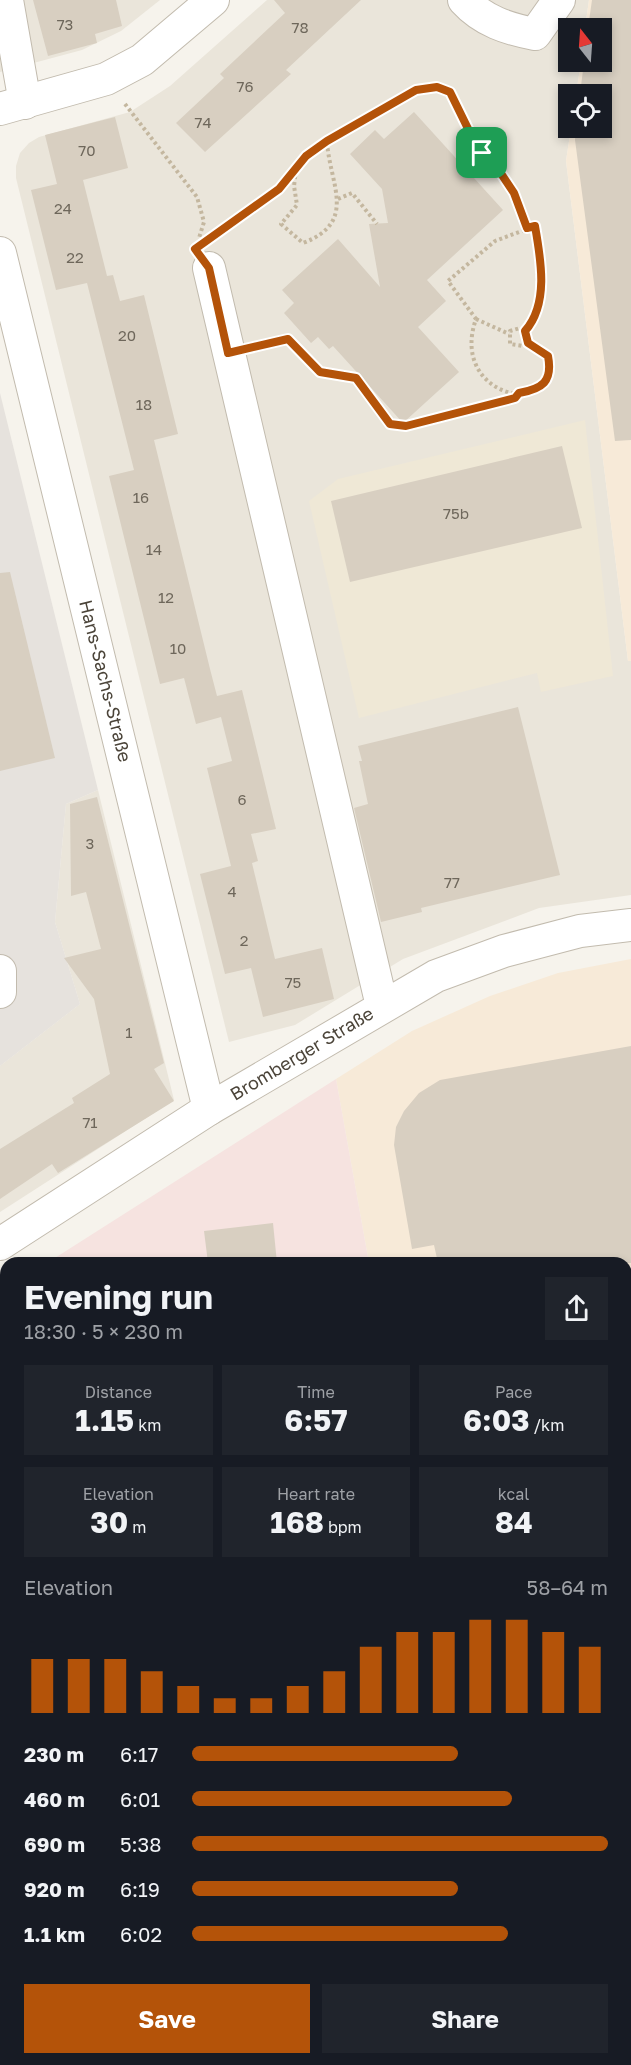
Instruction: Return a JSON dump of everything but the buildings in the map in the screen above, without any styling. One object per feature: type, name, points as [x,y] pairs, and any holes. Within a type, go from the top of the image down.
[{"type":"street","points":[[7,0],[12,106],[106,80],[142,60],[213,0]]},
{"type":"street","points":[[464,0],[474,12],[509,29],[535,34],[559,0]]},
{"type":"street","name":"Hans-Sachs-Straße","points":[[0,253],[209,1110]]},
{"type":"street","points":[[202,259],[228,353],[382,1006]]},
{"type":"street","name":"Bromberger Straße","points":[[0,1244],[209,1110],[436,976],[504,951],[580,931],[631,925]]},
{"type":"street","points":[[0,971],[0,992]]},
{"type":"path","points":[[106,80],[197,197],[204,222],[202,259]]},
{"type":"path","points":[[202,259],[279,189],[306,156],[327,141],[416,90],[437,87],[450,92],[476,145],[500,172],[514,193],[527,228]]},
{"type":"path","points":[[296,169],[294,186],[297,205],[281,224],[303,243],[318,237],[333,222],[338,199],[330,170],[327,141]]},
{"type":"path","points":[[338,199],[352,194],[377,224]]},
{"type":"path","points":[[476,319],[472,339],[474,360],[479,372],[492,386],[504,392],[519,393],[538,390],[548,378],[550,368],[548,356],[528,343],[525,331],[539,307],[540,285],[535,226],[495,241],[448,281],[476,319],[509,334]]},
{"type":"path","points":[[525,331],[520,328],[512,329],[509,334],[510,344],[523,346],[528,343]]},
{"type":"path","points":[[228,353],[288,339],[320,372],[356,378],[390,424],[406,426],[515,398],[519,393]]},
{"type":"shaded area","points":[[0,0],[160,0],[121,31],[82,50],[0,72]]},
{"type":"shaded area","points":[[267,0],[589,0],[586,18],[558,18],[558,72],[579,72],[578,84],[558,84],[558,138],[569,138],[566,161],[628,661],[631,661],[631,895],[539,908],[403,959],[295,1025],[229,1042],[16,178],[16,166],[20,153],[29,143],[39,137],[130,112],[170,86]]},
{"type":"shaded area","points":[[589,0],[631,0],[631,661],[628,661],[566,161],[569,138],[612,138],[612,84],[578,84],[579,72],[612,72],[612,18],[586,18]]},
{"type":"shaded area","points":[[0,393],[98,790],[66,804],[55,922],[80,1004],[0,1066]]},
{"type":"shaded area","points":[[585,420],[613,676],[541,692],[537,673],[359,718],[309,501],[338,479]]},
{"type":"shaded area","points":[[98,790],[174,1100],[0,1212],[0,1066],[80,1004],[55,922],[66,804]]},
{"type":"shaded area","points":[[631,959],[631,1257],[368,1257],[336,1079],[412,1031],[490,996],[558,973]]},
{"type":"shaded area","points":[[336,1079],[368,1257],[56,1257]]},
{"type":"route","points":[[437,87],[450,92],[482,153],[500,172],[514,193],[527,228],[535,226],[538,244],[539,307],[525,331],[528,343],[548,356],[550,368],[548,378],[538,390],[519,393],[515,398],[406,426],[390,424],[356,378],[320,372],[288,339],[228,353],[209,268],[195,249],[279,189],[306,156],[327,141],[374,117],[416,90],[437,87]]}]
